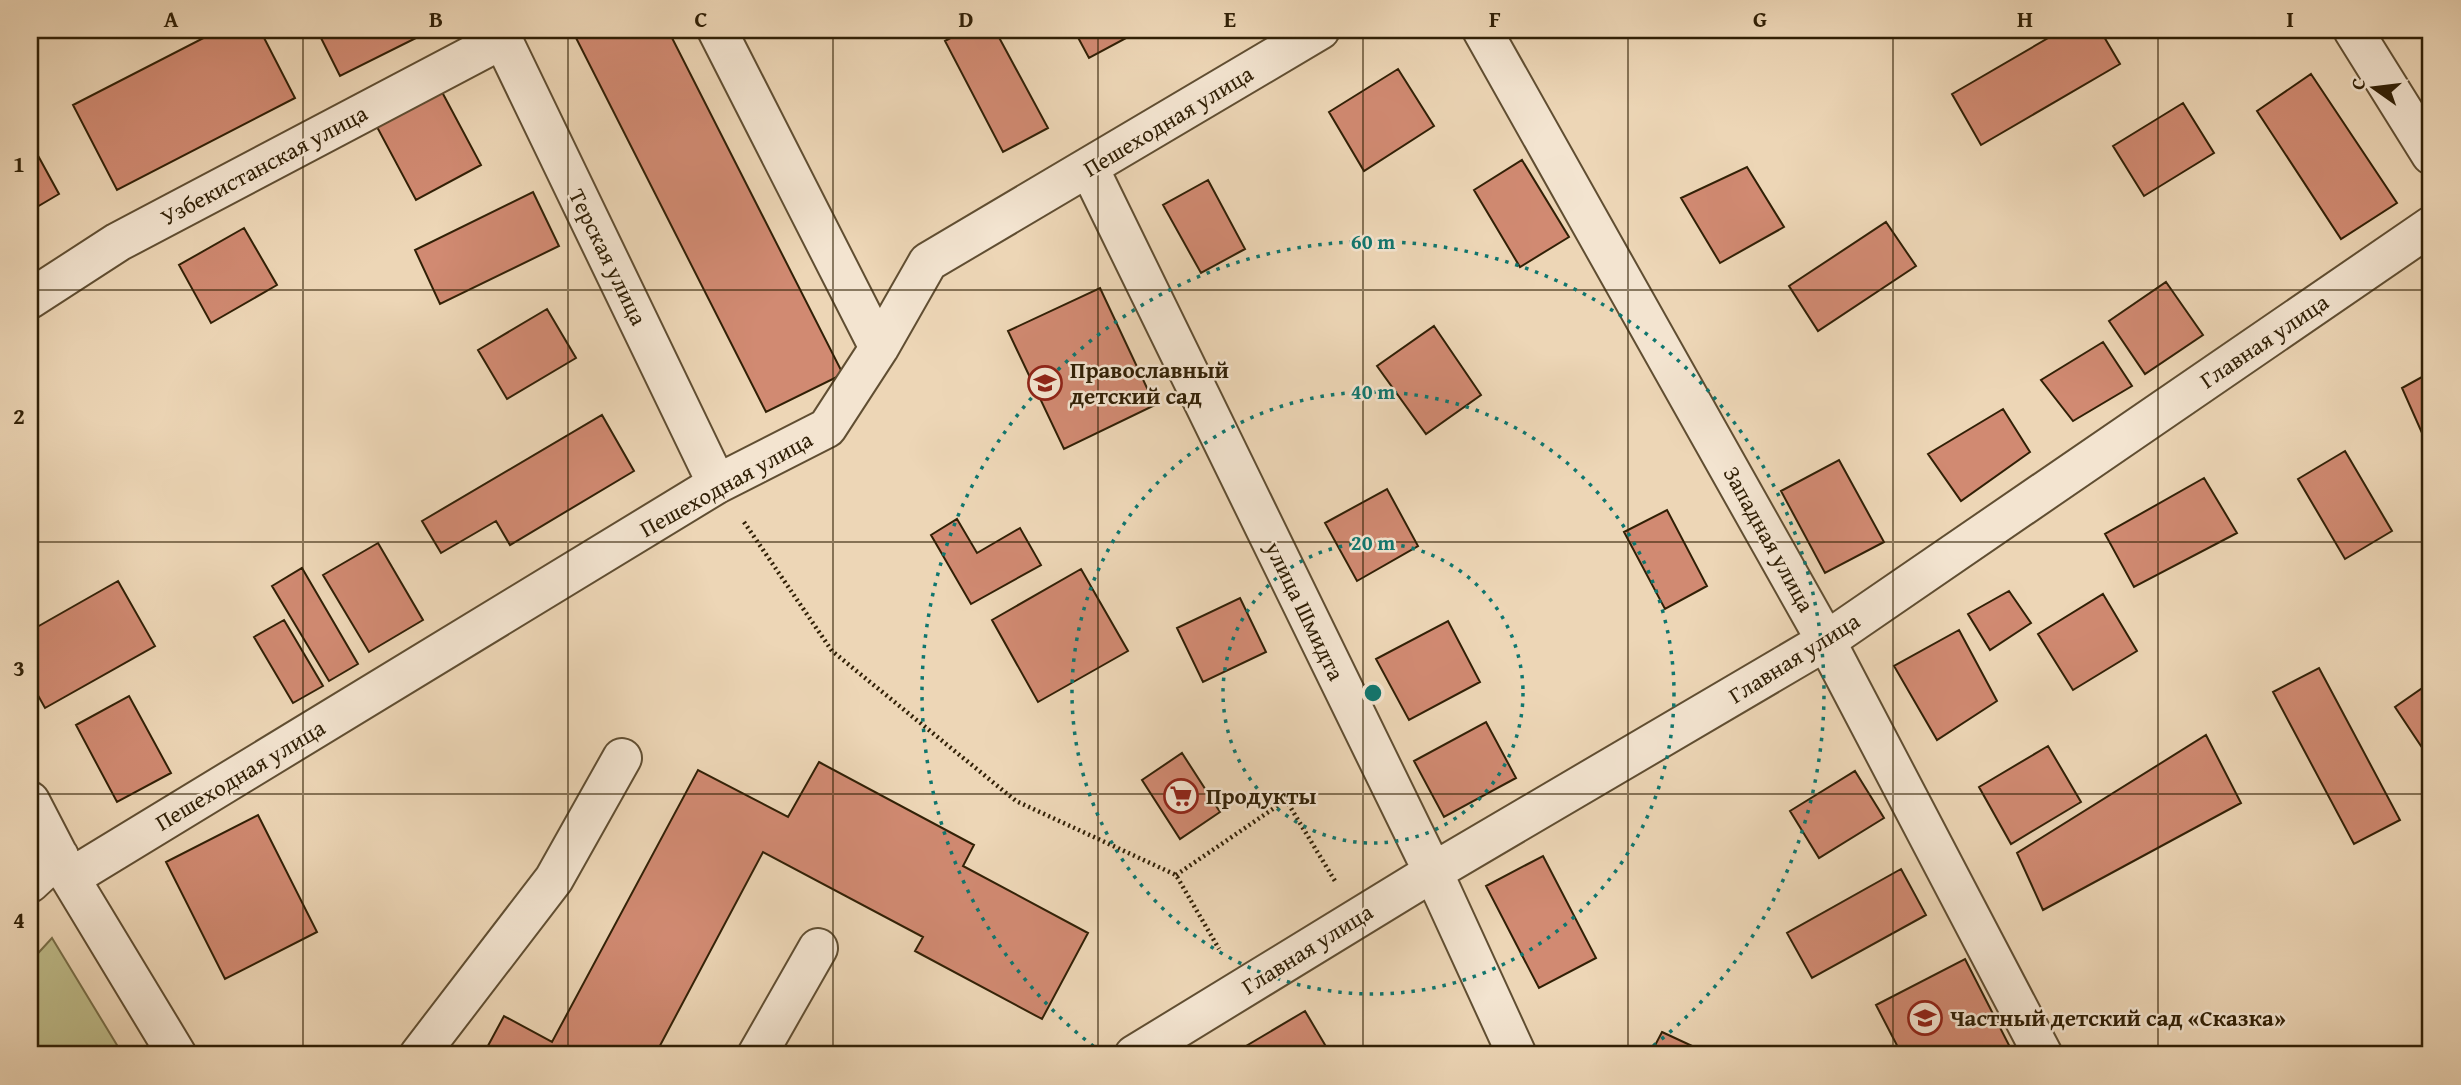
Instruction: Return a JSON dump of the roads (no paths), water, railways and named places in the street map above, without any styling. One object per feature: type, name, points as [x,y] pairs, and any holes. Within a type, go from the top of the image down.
[{"type":"street","points":[[717,30],[878,348]]},
{"type":"street","name":"Пешеходная улица","points":[[30,883],[65,867],[717,484],[827,428],[928,262],[1320,30]]},
{"type":"street","name":"Западная улица","points":[[1482,30],[1826,641],[2043,1055]]},
{"type":"street","points":[[2353,30],[2431,155]]},
{"type":"street","name":"Узбекистанская улица","points":[[30,299],[118,242],[501,35]]},
{"type":"street","name":"Терская улица","points":[[501,35],[717,484]]},
{"type":"street","name":"улица Шмидта","points":[[1089,168],[1433,872],[1517,1055]]},
{"type":"street","name":"Главная улица","points":[[1134,1055],[1433,872],[1826,641],[2431,226]]},
{"type":"street","points":[[419,1055],[554,879],[622,758]]},
{"type":"street","points":[[30,801],[65,867],[177,1055]]},
{"type":"street","points":[[757,1055],[818,948]]},
{"type":"place","name":"Православный детский сад","points":[[1045,383]]},
{"type":"place","name":"Продукты","points":[[1181,796]]},
{"type":"place","name":"Частный детский сад «Сказка»","points":[[1925,1018]]}]
